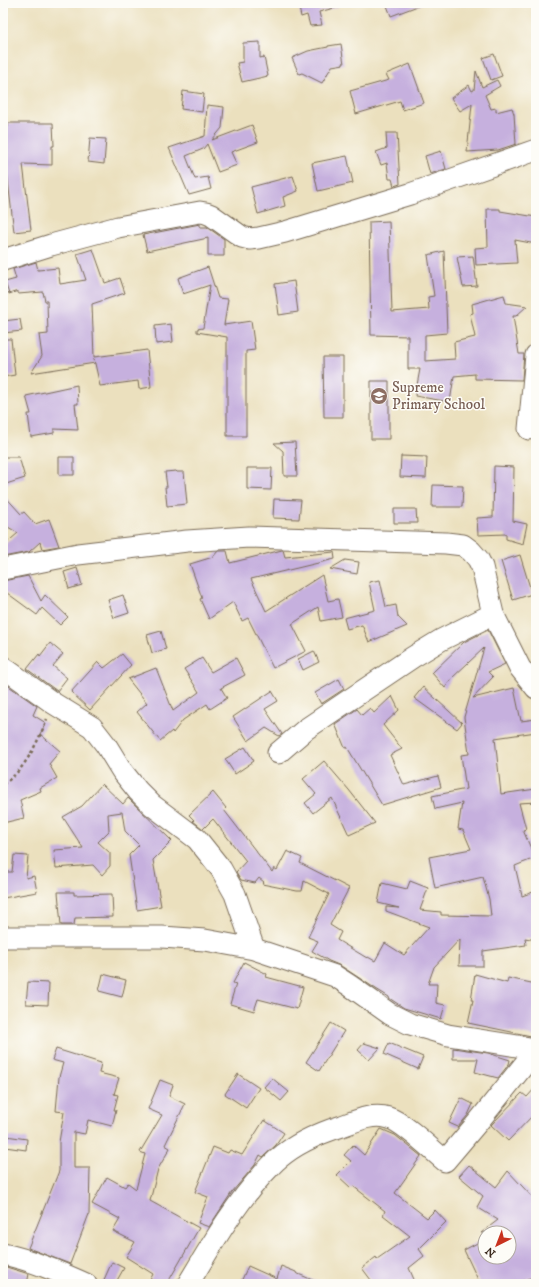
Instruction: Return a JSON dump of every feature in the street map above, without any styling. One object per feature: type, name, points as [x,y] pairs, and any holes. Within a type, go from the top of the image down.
[{"type":"street","points":[[3,260],[51,244],[118,227],[200,212],[211,215],[242,237],[250,239],[259,238],[285,232],[410,194],[536,150]]},
{"type":"street","points":[[529,429],[536,355]]},
{"type":"street","points":[[3,569],[78,554],[187,541],[249,537],[446,543],[462,545],[471,551],[478,559],[482,567],[493,614],[520,668],[536,688]]},
{"type":"street","points":[[278,753],[306,729],[414,657],[441,640],[493,614]]},
{"type":"street","points":[[3,667],[53,703],[92,727],[106,745],[122,771],[138,791],[152,805],[197,839],[221,869],[235,894],[254,949]]},
{"type":"street","points":[[3,937],[162,937],[205,940],[254,949],[335,976],[390,1014],[410,1024],[448,1035],[536,1049],[478,1122],[444,1161],[402,1125],[390,1118],[369,1117],[330,1130],[296,1146],[278,1159],[250,1189],[221,1230],[188,1284]]},
{"type":"street","points":[[3,1254],[20,1257],[41,1264],[86,1284]]},
{"type":"path","points":[[3,784],[10,779],[27,759],[38,741],[53,703]]},
{"type":"building","points":[[298,3],[338,3],[338,7],[319,12],[322,25],[310,26],[307,15],[301,17]]},
{"type":"building","points":[[386,3],[423,3],[423,4],[391,16]]},
{"type":"building","points":[[260,42],[260,58],[264,57],[268,76],[242,82],[237,63],[243,62],[243,43]]},
{"type":"building","points":[[341,44],[344,64],[332,66],[322,83],[302,73],[299,74],[292,58],[308,51]]},
{"type":"building","points":[[494,54],[502,76],[491,80],[483,58]]},
{"type":"building","points":[[410,64],[424,103],[403,110],[400,101],[356,114],[350,91],[389,80],[386,74]]},
{"type":"building","points":[[476,71],[482,87],[497,80],[500,86],[485,95],[491,109],[496,108],[496,112],[512,108],[514,114],[516,144],[498,150],[467,152],[472,104],[460,111],[451,98],[469,85],[472,91],[474,90]]},
{"type":"building","points":[[183,91],[204,94],[202,112],[181,109]]},
{"type":"building","points":[[207,105],[224,107],[222,128],[212,140],[252,125],[258,142],[231,152],[237,165],[218,172],[207,144],[203,149],[186,156],[195,179],[208,177],[211,189],[189,195],[169,148],[205,136]]},
{"type":"building","points":[[8,123],[53,123],[54,146],[52,146],[52,165],[23,164],[31,230],[14,232],[6,163],[3,163],[3,127],[8,127]]},
{"type":"building","points":[[386,133],[397,133],[400,184],[394,186],[392,179],[389,179],[387,163],[381,165],[376,152],[387,148]]},
{"type":"building","points":[[90,138],[106,139],[104,164],[88,162]]},
{"type":"building","points":[[441,151],[446,169],[430,174],[425,156]]},
{"type":"building","points":[[347,156],[353,183],[318,191],[312,163]]},
{"type":"building","points":[[293,176],[298,191],[283,197],[285,206],[258,214],[251,187]]},
{"type":"building","points":[[487,209],[500,209],[500,211],[536,217],[536,244],[515,240],[517,263],[476,265],[475,248],[488,247]]},
{"type":"building","points":[[389,221],[392,312],[429,309],[428,297],[434,296],[428,255],[444,251],[447,333],[425,335],[425,361],[455,359],[454,342],[475,337],[470,314],[473,313],[472,304],[504,295],[506,303],[527,306],[516,316],[513,316],[519,354],[524,354],[522,380],[475,379],[475,374],[454,376],[450,402],[415,396],[420,369],[408,369],[408,336],[371,335],[369,222]]},
{"type":"building","points":[[200,224],[200,227],[207,227],[224,239],[224,256],[208,256],[208,238],[147,251],[143,235]]},
{"type":"building","points":[[93,249],[105,283],[120,278],[125,293],[92,304],[94,357],[147,350],[151,387],[139,389],[138,381],[100,386],[95,363],[31,373],[42,356],[39,335],[48,334],[47,301],[45,301],[43,292],[18,294],[18,291],[9,294],[5,282],[16,279],[13,269],[36,262],[38,270],[58,268],[60,284],[86,280],[77,254]]},
{"type":"building","points":[[473,256],[477,286],[463,287],[457,257]]},
{"type":"building","points":[[208,267],[218,298],[228,299],[224,325],[251,321],[255,350],[246,351],[246,436],[227,436],[227,337],[197,332],[197,329],[203,328],[210,285],[183,294],[178,278]]},
{"type":"building","points":[[294,281],[298,312],[279,315],[275,284]]},
{"type":"building","points":[[20,319],[22,331],[3,333],[3,321]]},
{"type":"building","points":[[171,324],[173,342],[156,344],[155,326]]},
{"type":"building","points":[[3,339],[11,339],[15,375],[3,377]]},
{"type":"building","points":[[323,357],[343,357],[343,417],[324,417]]},
{"type":"building","points":[[371,381],[389,381],[389,439],[371,439]]},
{"type":"building","points":[[77,385],[78,404],[75,404],[78,430],[54,429],[54,433],[31,437],[28,414],[31,414],[26,396]]},
{"type":"building","points":[[295,442],[297,476],[284,476],[283,451],[274,443]]},
{"type":"building","points":[[401,456],[427,457],[426,478],[400,477]]},
{"type":"building","points":[[3,457],[19,457],[25,478],[3,485]]},
{"type":"building","points":[[59,457],[74,457],[74,475],[59,475]]},
{"type":"building","points":[[494,466],[514,467],[513,521],[527,524],[523,544],[506,539],[506,534],[478,535],[477,518],[493,517]]},
{"type":"building","points":[[247,468],[272,468],[271,490],[247,489]]},
{"type":"building","points":[[165,472],[184,472],[187,504],[167,506]]},
{"type":"building","points":[[433,485],[463,486],[462,507],[432,507]]},
{"type":"building","points":[[3,494],[21,514],[24,512],[35,524],[49,519],[59,546],[42,549],[40,542],[29,552],[3,557],[3,546],[18,533],[3,524]]},
{"type":"building","points":[[274,499],[301,500],[299,519],[273,518]]},
{"type":"building","points":[[394,509],[416,509],[417,523],[394,523]]},
{"type":"building","points":[[283,550],[285,557],[334,552],[335,559],[251,579],[266,611],[322,575],[328,601],[338,599],[342,617],[321,621],[318,607],[292,624],[306,651],[273,668],[248,618],[242,621],[233,602],[209,619],[200,599],[202,598],[190,564],[213,557],[218,551],[227,551],[230,563]]},
{"type":"building","points":[[520,555],[532,594],[513,600],[501,561]]},
{"type":"building","points":[[345,560],[359,562],[357,574],[330,569]]},
{"type":"building","points":[[77,568],[82,585],[69,589],[64,572]]},
{"type":"building","points":[[28,576],[41,601],[45,595],[68,617],[60,625],[42,608],[37,615],[3,590],[3,581]]},
{"type":"building","points":[[380,580],[386,607],[396,605],[398,617],[407,626],[369,642],[362,625],[347,629],[344,618],[375,610],[369,582]]},
{"type":"building","points":[[123,595],[129,613],[114,618],[108,600]]},
{"type":"building","points":[[488,630],[505,664],[488,672],[493,677],[473,698],[514,688],[521,721],[536,719],[536,732],[495,738],[501,794],[536,789],[536,802],[519,803],[526,829],[523,830],[535,858],[515,866],[522,896],[536,891],[536,940],[525,938],[526,945],[483,951],[483,966],[459,966],[460,939],[434,967],[428,984],[437,984],[436,1003],[445,1005],[441,1019],[404,1008],[341,966],[312,951],[318,941],[308,937],[329,894],[304,881],[302,891],[297,891],[262,884],[264,882],[259,878],[255,883],[241,880],[236,872],[246,861],[213,819],[203,829],[193,821],[194,820],[189,815],[213,792],[226,808],[224,810],[272,872],[274,868],[277,870],[287,851],[302,858],[300,863],[349,888],[330,925],[341,932],[337,940],[367,958],[368,957],[375,961],[385,943],[404,955],[429,927],[386,911],[386,907],[399,908],[378,903],[382,883],[407,889],[410,881],[428,888],[420,910],[441,912],[441,915],[491,916],[489,899],[483,877],[435,888],[429,857],[471,849],[463,830],[458,829],[462,803],[435,809],[432,796],[466,789],[461,755],[469,754],[464,717],[484,648],[452,678],[445,688],[432,673],[464,642]]},
{"type":"building","points":[[161,631],[166,649],[152,653],[147,635]]},
{"type":"building","points":[[50,643],[63,654],[53,666],[67,678],[57,691],[27,669]]},
{"type":"building","points":[[314,651],[319,662],[303,670],[298,659]]},
{"type":"building","points":[[122,654],[131,665],[90,710],[71,692],[98,662],[104,668]]},
{"type":"building","points":[[202,658],[211,672],[236,658],[245,675],[221,688],[227,698],[210,709],[207,704],[183,720],[173,733],[172,731],[160,741],[137,712],[147,703],[128,679],[156,668],[173,711],[199,692],[184,669]]},
{"type":"building","points":[[339,679],[344,689],[321,704],[315,693]]},
{"type":"building","points":[[3,682],[37,706],[33,715],[46,723],[40,734],[60,751],[49,764],[57,778],[40,788],[41,791],[20,800],[24,818],[3,823]]},
{"type":"building","points":[[423,687],[462,723],[457,729],[414,698]]},
{"type":"building","points":[[272,691],[278,701],[265,709],[282,734],[279,736],[266,728],[248,741],[233,717]]},
{"type":"building","points":[[392,696],[399,710],[383,725],[402,749],[390,755],[404,785],[438,776],[441,787],[382,805],[347,747],[345,748],[335,724],[357,709],[362,715],[370,708],[374,713]]},
{"type":"building","points":[[245,747],[254,761],[235,774],[225,759]]},
{"type":"building","points":[[324,761],[375,823],[349,835],[332,798],[313,813],[305,803],[316,794],[303,779]]},
{"type":"building","points":[[102,784],[123,804],[128,798],[172,841],[153,860],[161,906],[137,910],[129,855],[139,845],[125,831],[122,812],[108,814],[109,831],[98,842],[110,853],[110,866],[102,875],[93,865],[56,868],[54,850],[83,848],[63,817],[82,806]]},
{"type":"building","points":[[14,855],[28,856],[26,878],[34,876],[37,892],[3,898],[3,872],[12,872]]},
{"type":"building","points":[[58,892],[74,892],[74,895],[112,894],[113,917],[75,918],[74,925],[61,925]]},
{"type":"building","points":[[244,962],[267,974],[266,977],[303,987],[297,1009],[258,999],[254,1011],[230,1004],[236,984],[233,983]]},
{"type":"building","points":[[103,974],[126,980],[122,997],[99,991]]},
{"type":"building","points":[[475,974],[507,983],[508,978],[536,984],[536,1037],[468,1023],[473,1000],[471,1000]]},
{"type":"building","points":[[28,982],[49,983],[48,1005],[26,1004]]},
{"type":"building","points":[[331,1023],[344,1031],[319,1071],[306,1062]]},
{"type":"building","points":[[364,1043],[380,1048],[369,1060],[358,1050]]},
{"type":"building","points":[[389,1043],[423,1057],[418,1069],[384,1054]]},
{"type":"building","points":[[453,1048],[488,1053],[510,1060],[509,1064],[498,1078],[475,1072],[478,1059],[453,1059]]},
{"type":"building","points":[[56,1049],[101,1063],[99,1073],[119,1078],[114,1094],[118,1095],[112,1126],[88,1120],[85,1134],[74,1132],[74,1168],[90,1168],[89,1214],[70,1264],[28,1248],[59,1171],[59,1142],[64,1112],[56,1111],[59,1077],[63,1063],[52,1060]]},
{"type":"building","points":[[238,1074],[259,1088],[246,1108],[225,1094]]},
{"type":"building","points":[[272,1078],[289,1092],[281,1101],[264,1087]]},
{"type":"building","points":[[160,1080],[173,1085],[169,1096],[185,1104],[165,1145],[170,1148],[158,1169],[150,1201],[199,1228],[167,1284],[148,1284],[153,1274],[126,1257],[135,1242],[113,1231],[120,1219],[92,1204],[107,1177],[125,1187],[128,1183],[136,1189],[145,1154],[140,1152],[162,1115],[148,1109]]},
{"type":"building","points":[[536,1087],[536,1112],[508,1141],[491,1125],[522,1093],[527,1097]]},
{"type":"building","points":[[461,1098],[473,1104],[468,1115],[458,1127],[449,1123]]},
{"type":"building","points":[[264,1120],[284,1133],[276,1145],[263,1157],[260,1155],[255,1165],[232,1192],[209,1227],[198,1223],[208,1197],[195,1192],[213,1147],[228,1153],[230,1150],[242,1155]]},
{"type":"building","points":[[381,1129],[395,1135],[421,1156],[395,1193],[427,1218],[435,1210],[446,1222],[419,1249],[424,1256],[409,1268],[416,1284],[374,1284],[362,1268],[376,1257],[377,1259],[410,1236],[383,1215],[385,1211],[353,1186],[351,1188],[337,1175],[351,1161],[344,1155],[353,1145],[364,1155]]},
{"type":"building","points":[[6,1136],[27,1139],[26,1150],[5,1147]]},
{"type":"building","points":[[469,1165],[496,1187],[508,1171],[536,1201],[536,1276],[514,1284],[480,1284],[464,1250],[477,1243],[477,1265],[517,1265],[517,1225],[491,1225],[498,1220],[477,1207],[483,1196],[459,1176]]},
{"type":"building","points":[[112,1262],[124,1268],[115,1284],[102,1284]]},
{"type":"building","points":[[3,1266],[29,1274],[27,1284],[3,1284]]},
{"type":"building","points":[[248,1266],[277,1279],[281,1266],[322,1284],[240,1284]]},
{"type":"place","name":"Supreme Primary School","points":[[379,396]]}]
